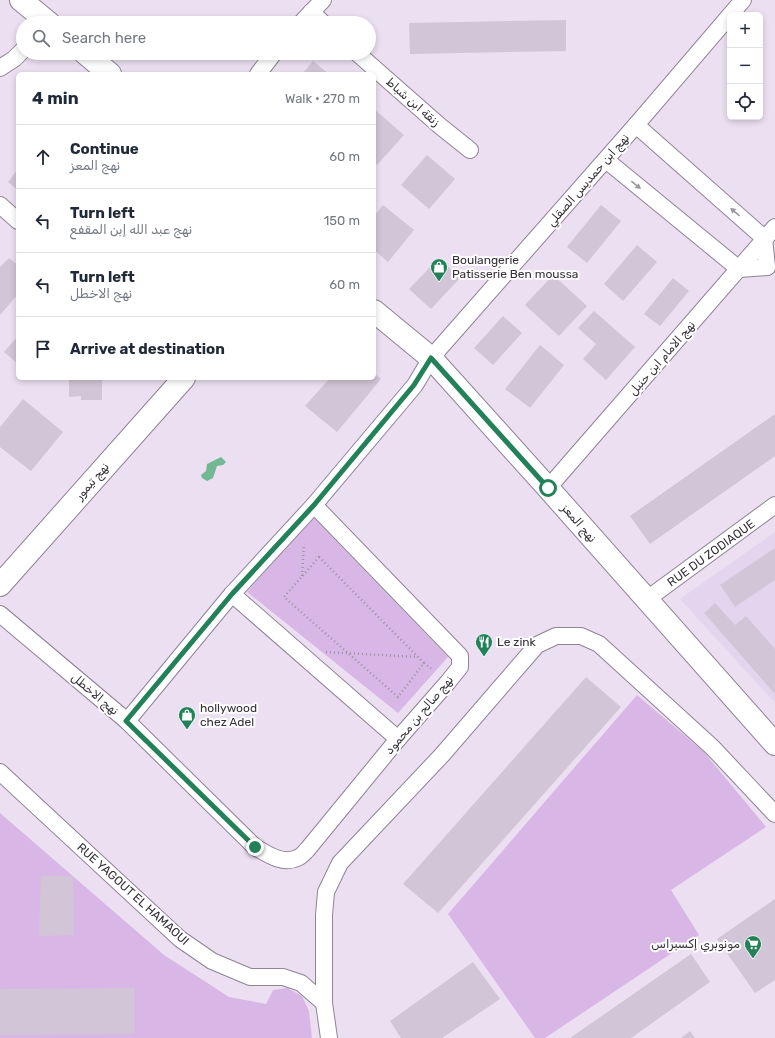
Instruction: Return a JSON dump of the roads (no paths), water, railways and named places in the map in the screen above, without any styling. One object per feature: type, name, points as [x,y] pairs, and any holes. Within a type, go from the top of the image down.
[{"type":"street","points":[[21,0],[40,16]]},
{"type":"street","points":[[308,16],[323,0]]},
{"type":"street","name":"نهج ابن حمديس الصقلي","points":[[126,721],[232,594],[314,505],[414,385],[431,358],[606,160],[743,0]]},
{"type":"street","points":[[0,68],[16,57]]},
{"type":"street","points":[[93,60],[108,72]]},
{"type":"street","points":[[260,72],[269,60]]},
{"type":"street","name":"زنقة ابن شباط","points":[[365,60],[440,126],[470,150]]},
{"type":"street","points":[[606,160],[739,269],[771,270],[770,233],[636,125]]},
{"type":"street","points":[[0,205],[16,219]]},
{"type":"street","name":"نهج الامام ابن حنبل","points":[[548,488],[770,233]]},
{"type":"street","name":"نهج المعز","points":[[376,313],[431,358],[775,744]]},
{"type":"street","name":"نهج تيمور","points":[[0,585],[182,380]]},
{"type":"street","name":"نهج صالح بن محمود","points":[[298,858],[307,850],[398,739],[460,667],[460,656],[314,505]]},
{"type":"street","name":"RUE DU ZODIAQUE","points":[[646,600],[775,505]]},
{"type":"street","points":[[232,594],[398,739]]},
{"type":"street","name":"نهج الاخطل","points":[[0,614],[126,721],[255,847],[272,857],[289,861],[298,858]]},
{"type":"street","points":[[329,1038],[324,1003],[324,916],[326,892],[340,863],[442,755],[537,645],[556,636],[582,636],[599,644],[713,748],[775,814]]},
{"type":"street","name":"RUE YAGOUT EL HAMAOUI","points":[[0,772],[180,940],[212,961],[250,977],[283,977],[301,983],[324,1003]]},
{"type":"place","name":"Boulangerie Patisserie Ben moussa","points":[[439,282]]},
{"type":"place","name":"Le zink","points":[[484,657]]},
{"type":"place","name":"hollywood chez Adel","points":[[187,730]]},
{"type":"place","name":"مونوبري إكسبراس","points":[[753,959]]}]
